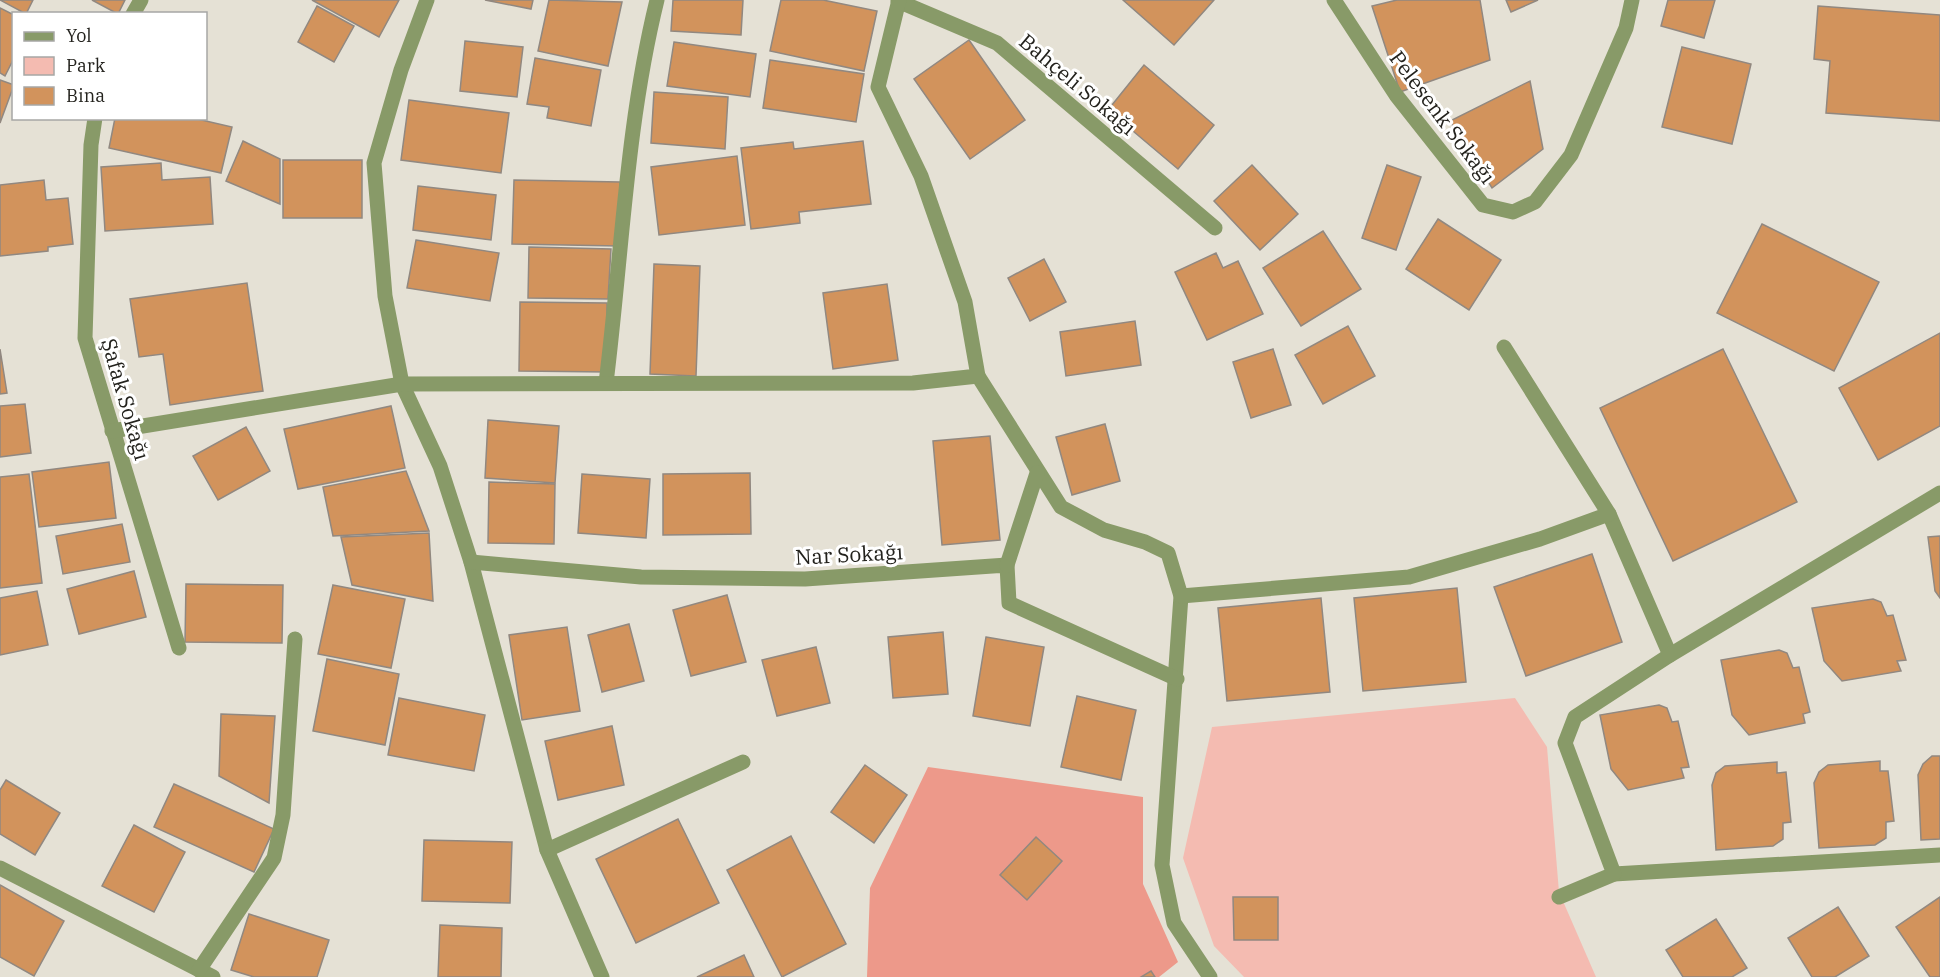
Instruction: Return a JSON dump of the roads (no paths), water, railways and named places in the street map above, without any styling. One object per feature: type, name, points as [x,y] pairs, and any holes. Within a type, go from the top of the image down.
[{"type":"street","points":[[427,0],[401,70],[374,163],[385,296],[402,384],[440,466],[471,562],[548,850],[602,977]]},
{"type":"street","points":[[606,383],[616,301],[625,179],[657,0]]},
{"type":"street","points":[[898,0],[878,87],[921,176],[962,292],[978,376],[1037,473],[1061,507],[1104,530],[1145,542],[1168,553],[1181,596],[1177,679],[1162,865],[1174,922],[1210,977]]},
{"type":"street","name":"Bahçeli Sokağı","points":[[898,0],[997,44],[1215,228]]},
{"type":"street","name":"Pelesenk Sokağı","points":[[1334,0],[1396,95],[1483,205],[1514,212],[1535,202],[1571,155],[1626,28],[1632,0]]},
{"type":"street","name":"Şafak Sokağı","points":[[95,120],[91,145],[85,338],[179,648]]},
{"type":"street","points":[[1504,346],[1609,514],[1670,655]]},
{"type":"street","points":[[112,431],[402,384],[913,383],[978,376]]},
{"type":"street","points":[[1037,473],[1007,565],[1009,603],[1177,679]]},
{"type":"street","points":[[1614,874],[1565,743],[1575,717],[1670,655],[1940,493]]},
{"type":"street","points":[[1181,596],[1409,577],[1540,539],[1609,514]]},
{"type":"street","name":"Nar Sokağı","points":[[471,562],[641,577],[805,579],[1007,565]]},
{"type":"street","points":[[0,868],[206,973],[274,858],[283,815],[295,639]]},
{"type":"street","points":[[548,850],[743,762]]},
{"type":"street","points":[[1558,897],[1614,874],[1940,855]]}]
